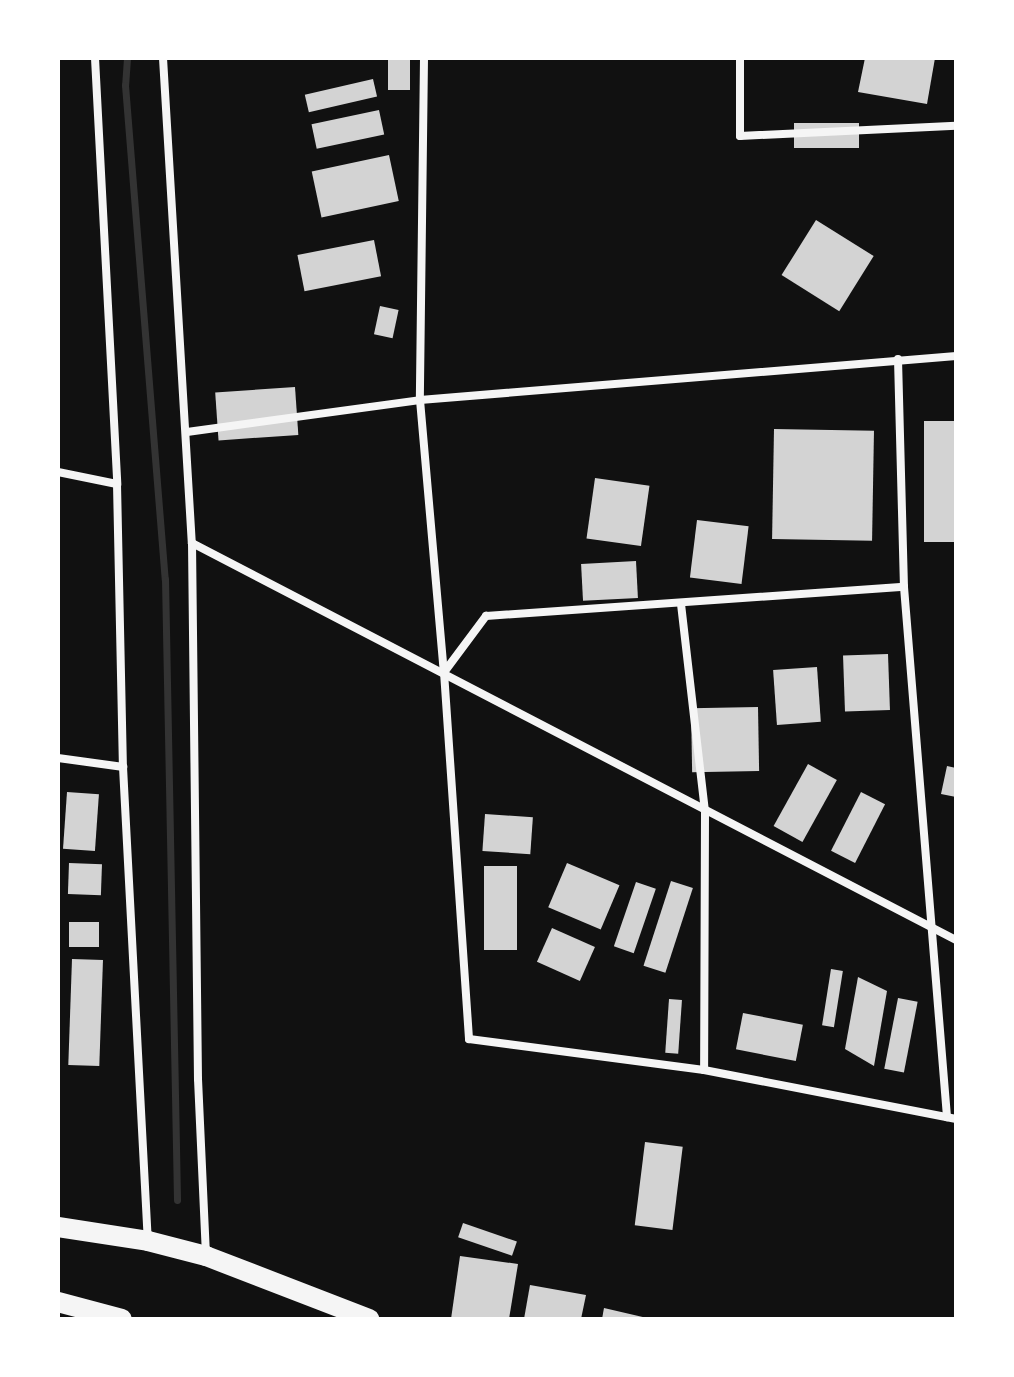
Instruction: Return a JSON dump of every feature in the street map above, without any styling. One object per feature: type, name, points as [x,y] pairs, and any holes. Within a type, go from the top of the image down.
[{"type":"main road","points":[[58,1227],[148,1241],[206,1256],[369,1319]]},
{"type":"main road","points":[[58,1302],[112,1317]]},
{"type":"street","points":[[95,58],[117,484],[123,767],[148,1241]]},
{"type":"street","points":[[163,58],[192,543],[198,1079],[206,1256]]},
{"type":"street","points":[[424,58],[420,400],[444,672],[469,1039],[704,1070],[951,1118],[904,587],[898,359]]},
{"type":"street","points":[[740,58],[740,136],[956,126]]},
{"type":"street","points":[[187,432],[420,400],[956,356]]},
{"type":"street","points":[[58,472],[117,484]]},
{"type":"street","points":[[192,543],[444,672],[705,813],[956,940]]},
{"type":"street","points":[[444,672],[486,616],[904,587]]},
{"type":"street","points":[[681,604],[705,813],[704,1070]]},
{"type":"street","points":[[58,758],[123,767]]},
{"type":"building","points":[[388,58],[410,58],[410,90],[388,90]]},
{"type":"building","points":[[865,58],[935,58],[927,104],[858,92]]},
{"type":"building","points":[[373,79],[377,97],[309,112],[305,95]]},
{"type":"building","points":[[379,110],[384,134],[317,149],[312,124]]},
{"type":"building","points":[[794,123],[859,123],[859,148],[794,148]]},
{"type":"building","points":[[389,155],[399,201],[321,217],[312,171]]},
{"type":"building","points":[[816,220],[874,256],[839,311],[782,275]]},
{"type":"building","points":[[374,240],[381,276],[304,291],[297,255]]},
{"type":"building","points":[[380,306],[399,310],[393,338],[374,334]]},
{"type":"building","points":[[295,387],[298,435],[219,440],[215,393]]},
{"type":"building","points":[[924,421],[956,421],[956,542],[924,542]]},
{"type":"building","points":[[774,429],[874,431],[872,541],[772,539]]},
{"type":"building","points":[[595,478],[649,486],[641,546],[587,538]]},
{"type":"building","points":[[697,520],[749,526],[742,584],[690,578]]},
{"type":"building","points":[[636,561],[638,598],[583,601],[581,564]]},
{"type":"building","points":[[888,654],[890,710],[845,712],[843,656]]},
{"type":"building","points":[[817,667],[821,722],[777,725],[773,670]]},
{"type":"building","points":[[758,707],[759,771],[692,772],[691,708]]},
{"type":"building","points":[[808,764],[837,780],[802,842],[774,826]]},
{"type":"building","points":[[947,766],[956,768],[956,797],[941,794]]},
{"type":"building","points":[[67,792],[99,794],[95,851],[63,849]]},
{"type":"building","points":[[861,792],[885,804],[855,863],[831,851]]},
{"type":"building","points":[[485,814],[533,817],[530,854],[482,851]]},
{"type":"building","points":[[69,863],[102,864],[101,895],[68,894]]},
{"type":"building","points":[[567,863],[619,885],[601,929],[548,907]]},
{"type":"building","points":[[484,866],[517,866],[517,950],[484,950]]},
{"type":"building","points":[[671,881],[693,888],[665,973],[643,966]]},
{"type":"building","points":[[636,882],[656,889],[634,953],[614,946]]},
{"type":"building","points":[[69,922],[99,922],[99,947],[69,947]]},
{"type":"building","points":[[552,928],[595,947],[580,981],[537,962]]},
{"type":"building","points":[[72,959],[103,960],[99,1066],[68,1065]]},
{"type":"building","points":[[831,969],[843,971],[834,1027],[822,1025]]},
{"type":"building","points":[[858,977],[887,991],[874,1066],[845,1049]]},
{"type":"building","points":[[898,998],[918,1002],[904,1072],[884,1069]]},
{"type":"building","points":[[669,999],[682,1000],[678,1054],[665,1053]]},
{"type":"building","points":[[743,1013],[803,1025],[796,1061],[736,1049]]},
{"type":"building","points":[[645,1142],[683,1147],[672,1230],[635,1225]]},
{"type":"building","points":[[463,1223],[517,1242],[512,1256],[458,1237]]},
{"type":"building","points":[[460,1256],[518,1264],[509,1319],[451,1319]]},
{"type":"building","points":[[530,1285],[586,1295],[581,1319],[524,1319]]},
{"type":"building","points":[[604,1308],[647,1318],[647,1319],[602,1319]]},
{"type":"waterway","points":[[127,58],[125,85],[165,579],[177,1200]]}]
